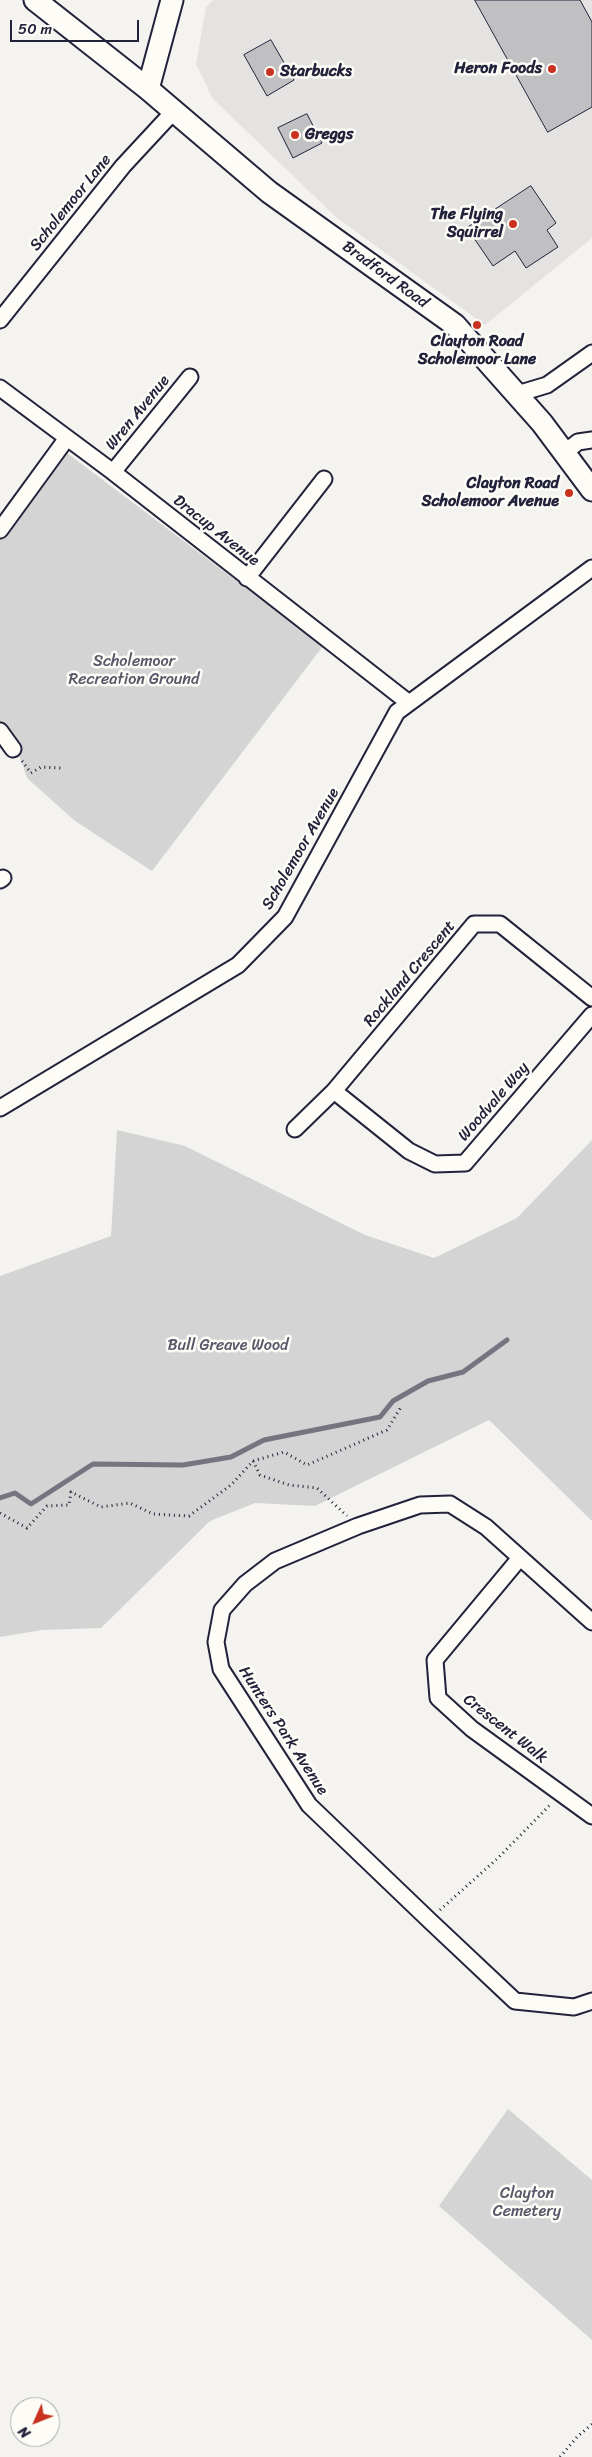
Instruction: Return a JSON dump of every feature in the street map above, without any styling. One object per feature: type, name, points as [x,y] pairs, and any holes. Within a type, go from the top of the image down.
[{"type":"street","points":[[148,89],[172,0]]},
{"type":"street","name":"Bradford Road","points":[[43,1],[269,192],[455,325],[542,423],[592,490]]},
{"type":"street","name":"Scholemoor Lane","points":[[0,320],[123,166],[174,111]]},
{"type":"street","points":[[517,394],[547,385],[592,353]]},
{"type":"street","name":"Wren Avenue","points":[[113,472],[190,377]]},
{"type":"street","name":"Dracup Avenue","points":[[0,388],[113,472],[409,703]]},
{"type":"street","points":[[0,530],[67,438]]},
{"type":"street","points":[[564,453],[578,442],[592,440]]},
{"type":"street","points":[[247,578],[324,479]]},
{"type":"street","name":"Scholemoor Avenue","points":[[1,1105],[238,966],[286,917],[397,712],[592,568]]},
{"type":"street","points":[[0,731],[12,749]]},
{"type":"street","name":"Rockland Crescent","points":[[295,1129],[334,1091],[474,924],[500,924],[592,998]]},
{"type":"street","name":"Woodvale Way","points":[[334,1091],[409,1151],[435,1164],[465,1163],[592,1015]]},
{"type":"street","name":"Hunters Park Avenue","points":[[592,1622],[486,1527],[450,1504],[420,1505],[358,1526],[275,1561],[245,1584],[222,1610],[216,1642],[221,1669],[309,1805],[429,1920],[515,2001],[574,2008],[592,2000]]},
{"type":"street","name":"Crescent Walk","points":[[520,1559],[436,1660],[438,1698],[472,1729],[592,1816]]},
{"type":"path","points":[[12,749],[31,773],[40,767],[61,768]]},
{"type":"path","points":[[0,1513],[27,1528],[47,1506],[69,1505],[71,1492],[101,1507],[130,1503],[153,1514],[189,1516],[231,1485],[253,1461],[284,1452],[307,1465],[387,1430],[401,1407]]},
{"type":"path","points":[[253,1461],[260,1475],[289,1485],[317,1488],[358,1526]]},
{"type":"path","points":[[429,1920],[498,1858],[562,1793]]},
{"type":"path","points":[[560,2457],[577,2437],[592,2424]]},
{"type":"shaded area","points":[[213,0],[592,0],[592,238],[485,325],[337,218],[213,99],[196,64],[206,7]]},
{"type":"green space","name":"Scholemoor Recreation Ground","points":[[63,450],[323,646],[152,871],[75,821],[27,778],[17,749],[0,726],[0,536]]},
{"type":"green space","name":"Bull Greave Wood","points":[[117,1130],[185,1146],[365,1235],[434,1258],[517,1218],[592,1140],[592,1521],[489,1420],[315,1506],[255,1503],[210,1521],[101,1628],[42,1630],[0,1637],[0,1276],[111,1236]]},
{"type":"green space","name":"Clayton Cemetery","points":[[508,2109],[592,2180],[592,2340],[439,2206]]},
{"type":"building","points":[[475,0],[580,0],[592,22],[592,107],[548,132]]},
{"type":"building","points":[[271,40],[294,80],[267,96],[244,55]]},
{"type":"building","points":[[307,114],[322,143],[293,158],[278,128]]},
{"type":"building","points":[[531,186],[556,223],[547,230],[558,247],[526,268],[515,251],[493,266],[467,228]]},
{"type":"waterway","points":[[0,1498],[15,1493],[31,1504],[93,1464],[183,1465],[231,1457],[264,1440],[380,1417],[393,1401],[428,1381],[463,1372],[507,1340]]},
{"type":"place","name":"Heron Foods","points":[[552,69]]},
{"type":"place","name":"Starbucks","points":[[270,72]]},
{"type":"place","name":"Greggs","points":[[295,135]]},
{"type":"place","name":"The Flying Squirrel","points":[[513,224]]},
{"type":"place","name":"Clayton Road Scholemoor Lane","points":[[477,325]]},
{"type":"place","name":"Clayton Road Scholemoor Avenue","points":[[569,493]]}]
